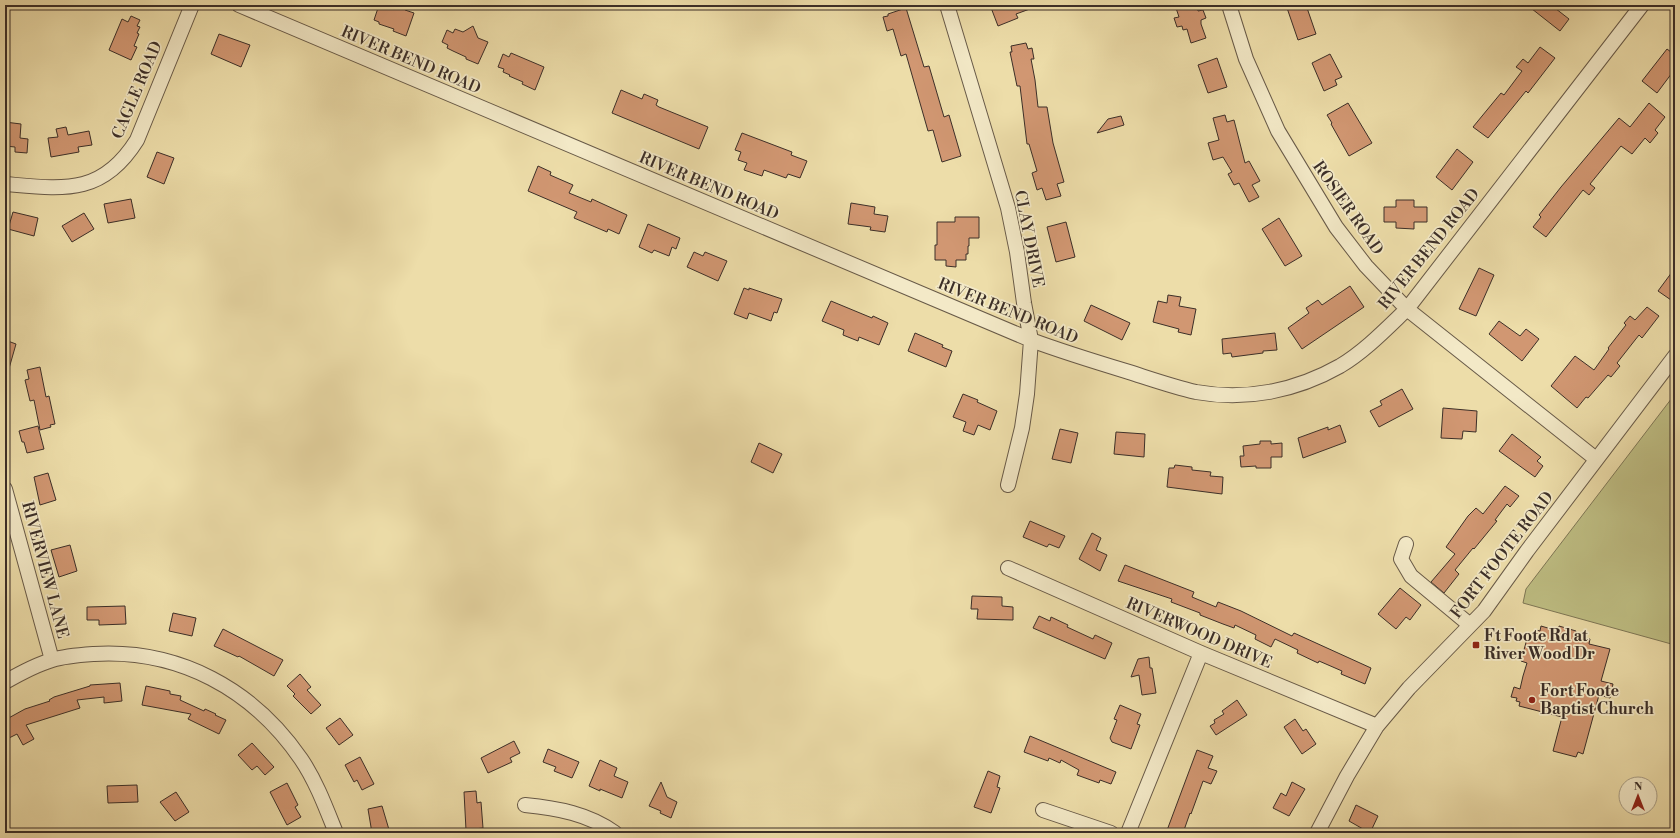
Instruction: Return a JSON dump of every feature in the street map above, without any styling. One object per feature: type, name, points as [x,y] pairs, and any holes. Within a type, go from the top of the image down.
[{"type":"street","name":"CAGLE ROAD","points":[[5,184],[62,188],[86,184],[113,169],[127,156],[137,140],[192,5]]},
{"type":"street","name":"RIVER BEND ROAD","points":[[239,5],[1031,340],[1069,354],[1196,392],[1243,395],[1269,393],[1321,376],[1341,365],[1362,350],[1407,309],[1635,7]]},
{"type":"street","name":"CLAY DRIVE","points":[[947,5],[1008,208],[1018,252],[1024,304],[1031,340],[1027,394],[1022,428],[1008,485]]},
{"type":"street","name":"ROSIER ROAD","points":[[1229,5],[1246,58],[1278,131],[1336,227],[1366,266],[1407,309],[1596,459]]},
{"type":"street","name":"FORT FOOTE ROAD","points":[[1316,833],[1347,776],[1377,726],[1408,688],[1470,625],[1498,593],[1596,459],[1675,356]]},
{"type":"street","name":"RIVERVIEW LANE","points":[[5,488],[52,660]]},
{"type":"street","points":[[1406,544],[1401,559],[1410,576],[1470,625]]},
{"type":"street","name":"RIVERWOOD DRIVE","points":[[1008,568],[1201,653],[1377,726]]},
{"type":"street","points":[[5,682],[20,673],[52,660],[111,653],[152,657],[179,664],[203,674],[226,686],[252,705],[272,723],[302,760],[317,787],[336,833]]},
{"type":"street","points":[[1128,833],[1201,653]]},
{"type":"street","points":[[525,805],[569,811],[615,833]]},
{"type":"street","points":[[1043,810],[1111,833]]},
{"type":"green space","points":[[1675,394],[1675,645],[1523,603],[1526,589]]},
{"type":"building","points":[[379,5],[407,5],[405,10],[414,13],[406,36],[393,31],[394,29],[379,24],[379,22],[374,20]]},
{"type":"building","points":[[990,5],[1038,6],[1016,14],[1018,18],[998,26]]},
{"type":"building","points":[[1175,5],[1197,5],[1198,11],[1203,10],[1206,18],[1201,20],[1201,24],[1206,38],[1191,43],[1187,29],[1183,30],[1182,26],[1177,27],[1174,18],[1179,17]]},
{"type":"building","points":[[1286,5],[1306,5],[1316,34],[1298,40]]},
{"type":"building","points":[[1527,5],[1551,5],[1569,19],[1560,31]]},
{"type":"building","points":[[906,8],[924,67],[929,66],[944,117],[949,115],[961,156],[942,162],[933,130],[928,131],[906,54],[901,56],[893,29],[887,31],[883,17]]},
{"type":"building","points":[[131,16],[140,20],[137,26],[140,27],[134,46],[137,47],[131,60],[109,50],[122,19],[128,22]]},
{"type":"building","points":[[473,26],[478,38],[488,42],[478,64],[447,48],[448,45],[442,42],[447,30],[453,33],[455,29],[463,32]]},
{"type":"building","points":[[219,34],[250,45],[241,67],[211,54]]},
{"type":"building","points":[[1026,43],[1028,49],[1032,48],[1034,59],[1031,59],[1038,107],[1047,107],[1053,143],[1064,182],[1057,184],[1061,196],[1046,200],[1042,188],[1037,190],[1032,173],[1037,171],[1029,144],[1027,144],[1020,86],[1017,86],[1010,52],[1012,52],[1011,46]]},
{"type":"building","points":[[1540,47],[1555,58],[1528,93],[1526,91],[1488,138],[1473,127],[1501,93],[1504,95],[1522,71],[1516,67],[1523,59],[1528,63]]},
{"type":"building","points":[[1667,49],[1675,55],[1675,69],[1657,93],[1642,81]]},
{"type":"building","points":[[511,53],[544,67],[535,90],[522,84],[523,82],[509,76],[510,75],[503,72],[504,69],[498,67],[503,54],[509,57]]},
{"type":"building","points":[[1330,54],[1342,77],[1335,80],[1337,85],[1324,91],[1312,63]]},
{"type":"building","points":[[1217,58],[1227,87],[1208,93],[1198,65]]},
{"type":"building","points":[[621,90],[642,99],[644,94],[658,100],[656,105],[659,107],[708,127],[699,149],[612,113]]},
{"type":"building","points":[[1348,103],[1372,143],[1349,156],[1327,115]]},
{"type":"building","points":[[1649,103],[1665,117],[1655,130],[1658,133],[1650,143],[1645,138],[1632,154],[1621,146],[1590,184],[1595,188],[1589,195],[1583,190],[1546,237],[1533,227],[1541,217],[1539,215],[1561,187],[1619,118],[1630,127]]},
{"type":"building","points":[[1225,115],[1227,122],[1234,120],[1245,163],[1249,161],[1260,181],[1252,185],[1259,197],[1249,202],[1239,183],[1234,185],[1228,174],[1232,172],[1223,157],[1213,160],[1208,143],[1219,140],[1213,118]]},
{"type":"building","points":[[1121,116],[1124,125],[1097,133],[1108,119]]},
{"type":"building","points":[[5,122],[21,124],[20,138],[28,139],[27,153],[15,152],[15,147],[5,146]]},
{"type":"building","points":[[66,127],[68,135],[89,131],[92,145],[78,147],[79,152],[51,157],[48,138],[58,137],[56,129]]},
{"type":"building","points":[[742,133],[792,152],[791,155],[807,161],[800,178],[788,174],[786,178],[764,170],[762,176],[744,170],[747,163],[738,160],[741,152],[735,150]]},
{"type":"building","points":[[1457,149],[1473,162],[1452,190],[1436,177]]},
{"type":"building","points":[[157,152],[174,158],[164,184],[147,177]]},
{"type":"building","points":[[538,166],[551,172],[550,175],[573,185],[569,193],[591,202],[592,199],[627,215],[619,234],[608,229],[607,232],[574,218],[577,212],[528,191]]},
{"type":"building","points":[[131,199],[135,218],[108,223],[104,204]]},
{"type":"building","points":[[1396,200],[1414,200],[1414,207],[1427,207],[1427,222],[1414,222],[1414,229],[1396,228],[1396,222],[1384,222],[1384,207],[1396,207]]},
{"type":"building","points":[[851,203],[875,207],[874,214],[888,216],[885,232],[870,230],[871,227],[848,224]]},
{"type":"building","points":[[13,212],[38,218],[34,236],[8,229]]},
{"type":"building","points":[[84,213],[94,229],[72,242],[62,226]]},
{"type":"building","points":[[955,217],[979,217],[979,238],[969,238],[966,260],[956,260],[956,267],[946,266],[946,260],[935,260],[935,245],[937,245],[937,222],[955,222]]},
{"type":"building","points":[[1279,218],[1302,256],[1285,266],[1262,229]]},
{"type":"building","points":[[1066,222],[1075,257],[1056,262],[1047,227]]},
{"type":"building","points":[[648,224],[680,238],[676,249],[672,247],[669,256],[654,250],[652,253],[639,247]]},
{"type":"building","points":[[694,252],[703,256],[705,252],[727,261],[718,281],[687,267]]},
{"type":"building","points":[[1479,268],[1494,275],[1476,316],[1459,309]]},
{"type":"building","points":[[1675,268],[1675,294],[1671,300],[1658,291]]},
{"type":"building","points":[[1350,286],[1364,307],[1302,349],[1288,328],[1309,313],[1306,308],[1318,300],[1322,305]]},
{"type":"building","points":[[744,288],[749,290],[749,288],[782,299],[777,313],[774,312],[771,321],[749,313],[747,319],[734,314]]},
{"type":"building","points":[[1168,295],[1181,297],[1179,306],[1196,309],[1191,335],[1178,332],[1179,329],[1153,322],[1158,301],[1167,303]]},
{"type":"building","points":[[831,301],[888,323],[879,345],[859,337],[858,341],[843,335],[844,330],[822,321]]},
{"type":"building","points":[[1091,305],[1130,323],[1122,340],[1084,321]]},
{"type":"building","points":[[1647,307],[1659,316],[1642,338],[1639,335],[1617,363],[1620,366],[1611,377],[1608,375],[1577,408],[1551,386],[1575,356],[1594,370],[1609,349],[1608,348],[1626,325],[1624,323],[1630,316],[1635,320]]},
{"type":"building","points":[[1499,321],[1520,336],[1526,329],[1539,339],[1522,361],[1489,334]]},
{"type":"building","points":[[915,333],[943,345],[942,347],[952,351],[946,367],[908,351]]},
{"type":"building","points":[[1275,333],[1277,350],[1232,357],[1231,353],[1223,354],[1222,339]]},
{"type":"building","points":[[5,340],[16,344],[8,372],[5,372]]},
{"type":"building","points":[[40,367],[46,397],[49,396],[55,424],[50,425],[51,427],[40,430],[34,400],[30,401],[25,380],[29,379],[27,370]]},
{"type":"building","points":[[1402,389],[1413,409],[1379,427],[1370,411],[1382,405],[1380,401]]},
{"type":"building","points":[[963,394],[978,400],[977,402],[997,411],[990,430],[978,425],[974,435],[963,431],[966,422],[953,417]]},
{"type":"building","points":[[1443,408],[1477,411],[1476,432],[1463,431],[1462,439],[1441,438]]},
{"type":"building","points":[[1340,425],[1346,442],[1303,458],[1298,438],[1328,427],[1328,430]]},
{"type":"building","points":[[38,426],[44,449],[27,453],[19,431]]},
{"type":"building","points":[[1060,429],[1078,433],[1071,463],[1052,459]]},
{"type":"building","points":[[1116,432],[1145,434],[1144,457],[1114,454]]},
{"type":"building","points":[[1512,434],[1541,457],[1537,461],[1543,466],[1535,477],[1499,451]]},
{"type":"building","points":[[1260,441],[1271,441],[1271,444],[1282,443],[1282,457],[1271,457],[1271,468],[1256,468],[1256,466],[1241,467],[1240,456],[1244,456],[1243,446],[1260,444]]},
{"type":"building","points":[[759,443],[782,454],[773,473],[751,462]]},
{"type":"building","points":[[1175,465],[1192,467],[1192,470],[1211,472],[1210,476],[1223,477],[1222,494],[1167,487],[1169,468],[1174,468]]},
{"type":"building","points":[[48,473],[56,500],[40,505],[34,477]]},
{"type":"building","points":[[1505,486],[1519,496],[1510,507],[1507,504],[1495,520],[1497,521],[1455,570],[1459,574],[1444,593],[1431,582],[1455,554],[1446,547],[1468,516],[1476,508],[1483,514]]},
{"type":"building","points":[[1030,521],[1065,536],[1059,548],[1049,544],[1047,547],[1023,537]]},
{"type":"building","points":[[1092,533],[1101,538],[1096,550],[1107,555],[1100,571],[1079,559]]},
{"type":"building","points":[[70,545],[77,571],[59,577],[51,550]]},
{"type":"building","points":[[1125,565],[1194,592],[1192,597],[1216,607],[1218,602],[1241,611],[1292,636],[1294,633],[1371,668],[1365,684],[1341,674],[1342,671],[1319,661],[1318,663],[1297,653],[1298,650],[1275,639],[1271,647],[1255,639],[1256,635],[1235,625],[1234,628],[1223,624],[1171,602],[1172,599],[1118,581]]},
{"type":"building","points":[[1400,588],[1421,605],[1410,620],[1406,617],[1396,629],[1378,614]]},
{"type":"building","points":[[972,596],[1002,597],[1002,606],[1013,607],[1013,620],[977,619],[978,609],[971,609]]},
{"type":"building","points":[[125,606],[126,624],[99,625],[99,620],[87,620],[87,607]]},
{"type":"building","points":[[173,613],[196,618],[192,636],[169,631]]},
{"type":"building","points":[[1039,616],[1050,621],[1051,617],[1068,625],[1067,627],[1093,639],[1095,635],[1112,643],[1105,659],[1033,628]]},
{"type":"building","points":[[1541,626],[1558,631],[1559,626],[1576,631],[1575,635],[1590,639],[1589,644],[1610,649],[1601,681],[1613,684],[1610,698],[1599,695],[1583,754],[1578,752],[1576,757],[1553,751],[1562,717],[1519,706],[1520,702],[1516,701],[1517,698],[1511,697],[1514,687],[1520,689],[1527,663],[1521,661],[1528,635],[1534,637],[1536,630],[1540,631]]},
{"type":"building","points":[[223,629],[283,660],[274,676],[239,656],[238,657],[214,646]]},
{"type":"building","points":[[1149,657],[1156,693],[1142,695],[1139,675],[1131,677],[1138,659]]},
{"type":"building","points":[[300,674],[311,687],[307,690],[321,705],[311,714],[293,696],[295,694],[287,686]]},
{"type":"building","points":[[120,683],[122,701],[104,703],[104,697],[77,700],[80,708],[26,725],[34,739],[23,745],[17,734],[5,740],[5,720],[25,709],[50,701],[49,700],[54,697],[90,685]]},
{"type":"building","points":[[146,686],[170,691],[170,694],[181,696],[180,700],[204,711],[205,709],[226,720],[219,734],[188,719],[191,714],[142,705]]},
{"type":"building","points":[[1237,700],[1247,715],[1216,735],[1210,726],[1215,723],[1214,720],[1224,714],[1222,711]]},
{"type":"building","points":[[1120,705],[1141,714],[1137,724],[1140,725],[1131,749],[1112,742],[1110,738],[1117,720],[1114,719]]},
{"type":"building","points":[[340,718],[353,735],[339,745],[326,728]]},
{"type":"building","points":[[1295,719],[1303,731],[1306,729],[1316,744],[1302,754],[1284,727]]},
{"type":"building","points":[[1030,736],[1116,772],[1111,784],[1100,780],[1099,783],[1077,775],[1079,770],[1061,760],[1060,763],[1049,758],[1048,761],[1024,752]]},
{"type":"building","points":[[514,741],[520,753],[510,758],[512,762],[488,773],[481,758]]},
{"type":"building","points":[[252,743],[274,767],[265,775],[257,766],[252,770],[238,755]]},
{"type":"building","points":[[548,749],[579,762],[572,778],[554,771],[556,767],[543,762]]},
{"type":"building","points":[[1197,750],[1213,756],[1208,768],[1217,771],[1211,784],[1203,781],[1183,833],[1166,833]]},
{"type":"building","points":[[360,757],[374,784],[362,790],[357,780],[354,782],[345,765]]},
{"type":"building","points":[[600,760],[617,768],[614,776],[628,782],[622,798],[589,786]]},
{"type":"building","points":[[988,771],[1000,776],[997,787],[1000,788],[991,813],[974,807]]},
{"type":"building","points":[[661,782],[667,797],[677,802],[671,818],[660,813],[661,811],[649,806]]},
{"type":"building","points":[[1292,782],[1305,789],[1289,816],[1273,808],[1281,793],[1286,796]]},
{"type":"building","points":[[287,783],[298,805],[295,807],[301,817],[287,825],[270,792]]},
{"type":"building","points":[[137,785],[138,802],[108,803],[107,786]]},
{"type":"building","points":[[476,791],[477,803],[481,802],[483,828],[466,830],[464,792]]},
{"type":"building","points":[[176,792],[189,812],[175,821],[160,802]]},
{"type":"building","points":[[1356,805],[1378,816],[1370,833],[1349,821]]},
{"type":"building","points":[[382,806],[390,833],[372,833],[368,809]]},
{"type":"place","name":"Ft Foote Rd at River Wood Dr","points":[[1476,645]]},
{"type":"place","name":"Fort Foote Baptist Church","points":[[1532,700]]}]
